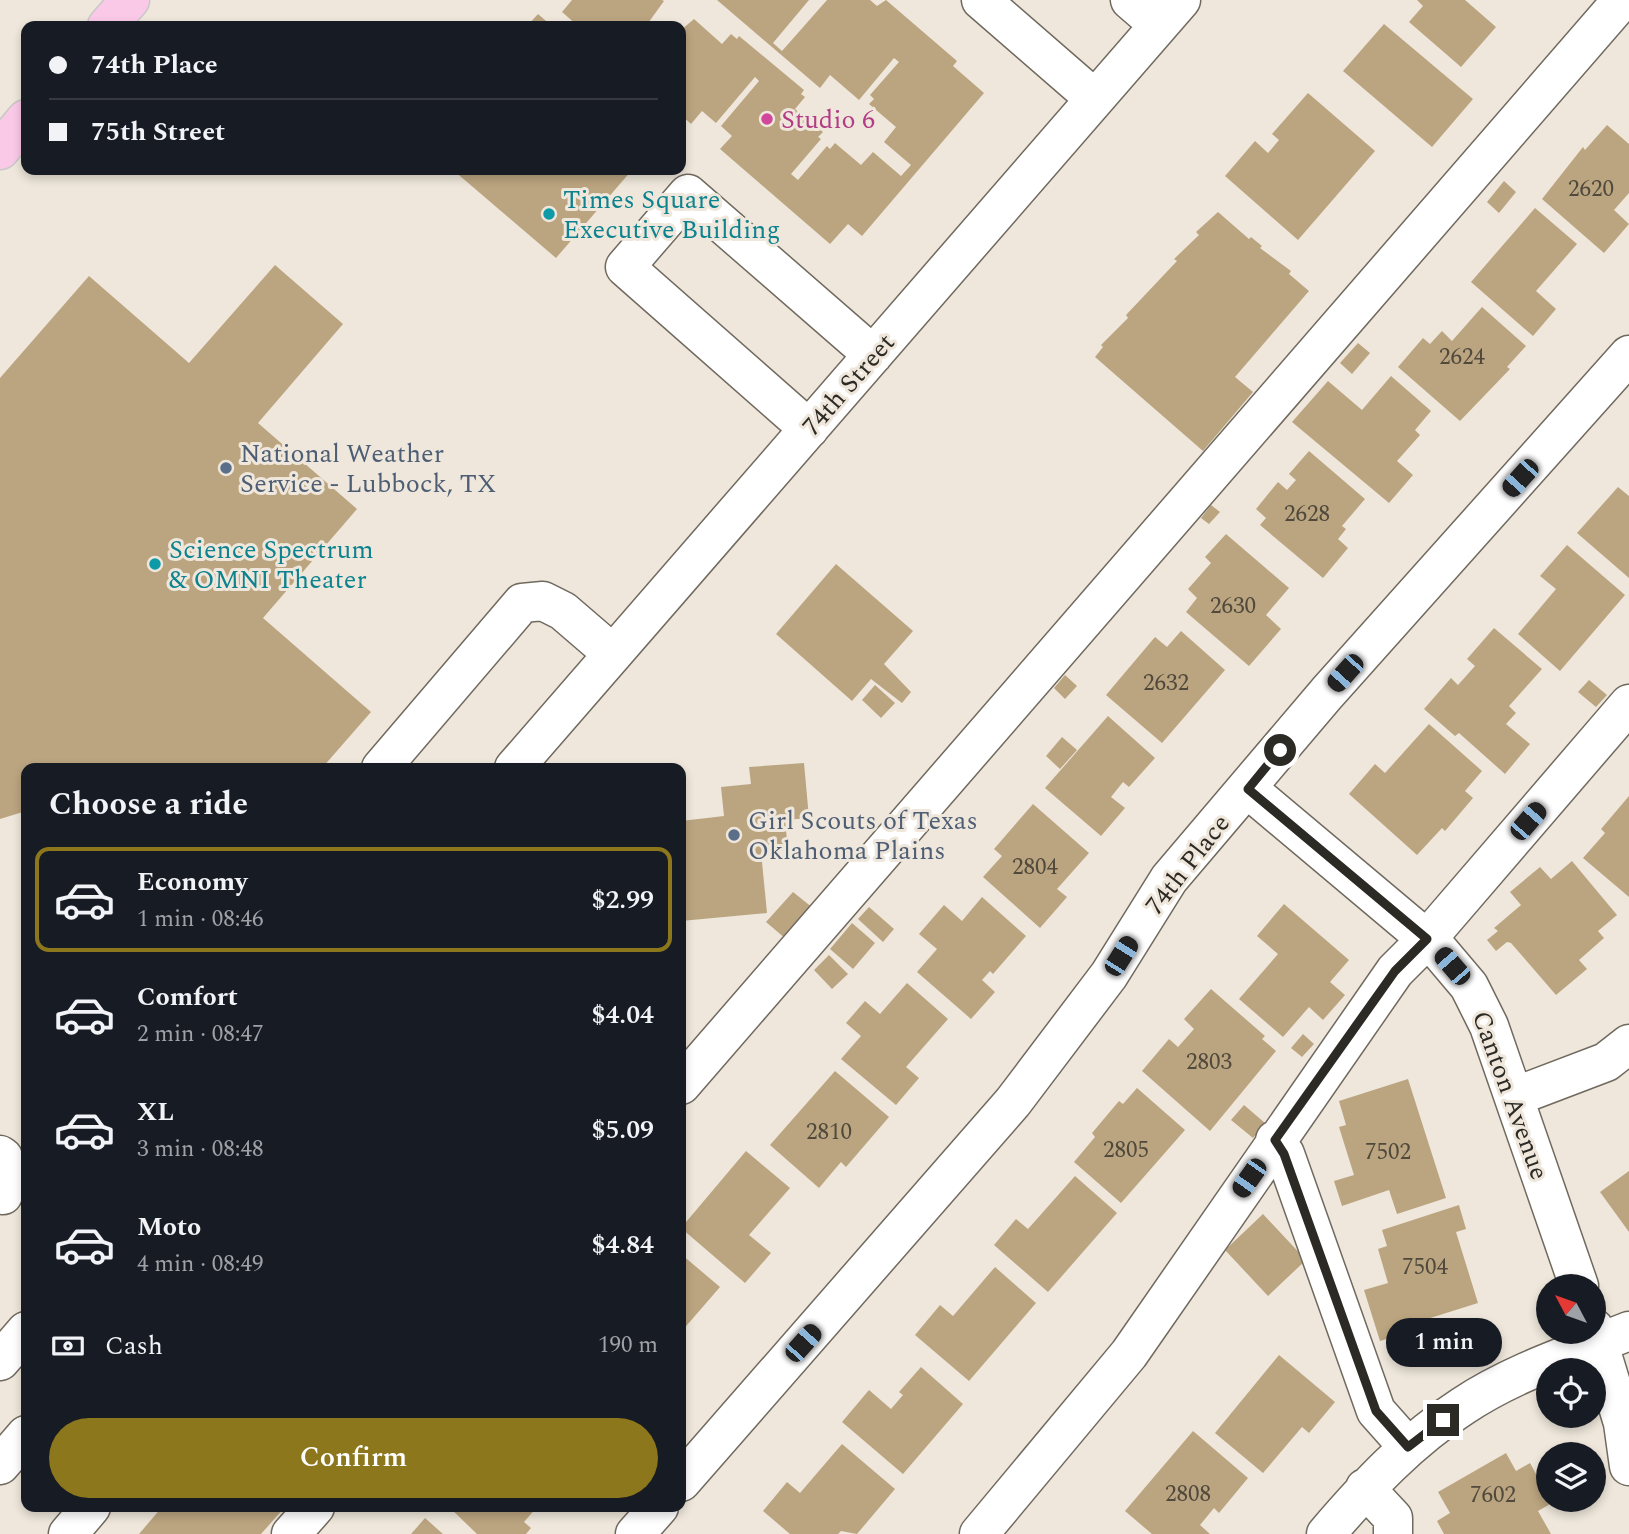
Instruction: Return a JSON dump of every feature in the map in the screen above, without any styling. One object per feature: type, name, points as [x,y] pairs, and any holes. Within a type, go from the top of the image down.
[{"type":"main road","points":[[111,21],[130,0]]},
{"type":"main road","points":[[0,150],[21,125]]},
{"type":"street","points":[[981,0],[1095,99]]},
{"type":"street","points":[[1130,0],[1170,13]]},
{"type":"street","points":[[686,1079],[1622,0]]},
{"type":"street","name":"74th Street","points":[[518,763],[1170,13]]},
{"type":"street","points":[[809,429],[625,267],[688,194],[873,355]]},
{"type":"street","name":"74th Place","points":[[686,1476],[1013,1101],[1109,975],[1169,879],[1328,693],[1629,355]]},
{"type":"street","points":[[385,763],[523,603],[543,601],[563,611],[614,654]]},
{"type":"street","points":[[979,1534],[1129,1354],[1275,1140],[1395,971],[1427,939],[1629,704]]},
{"type":"street","name":"Canton Avenue","points":[[1248,789],[1427,939],[1469,986],[1489,1026],[1575,1274]]},
{"type":"street","points":[[1514,1097],[1606,1062],[1629,1044]]},
{"type":"street","points":[[1275,1140],[1284,1154],[1376,1411],[1408,1447]]},
{"type":"street","points":[[0,1155],[10,1202]]},
{"type":"street","points":[[1326,1534],[1365,1489],[1408,1447],[1464,1405],[1608,1334],[1629,1466]]},
{"type":"street","points":[[0,1361],[21,1337]]},
{"type":"street","points":[[0,1465],[21,1440]]},
{"type":"street","points":[[1365,1489],[1393,1518],[1393,1534]]},
{"type":"street","points":[[68,1534],[87,1512]]},
{"type":"street","points":[[291,1534],[311,1512]]},
{"type":"street","points":[[635,1534],[655,1512]]},
{"type":"building","points":[[572,0],[664,1],[650,21],[572,21],[562,12]]},
{"type":"building","name":"Studio 6","points":[[717,0],[809,0],[773,43],[782,51],[827,0],[870,0],[877,6],[886,0],[957,61],[953,66],[984,93],[862,236],[848,224],[830,244],[720,149],[732,136],[721,126],[759,81],[755,77],[716,123],[702,111],[691,124],[686,120],[686,26],[694,19],[722,44],[731,34],[737,39],[739,36],[804,90],[801,94],[805,97],[795,109],[823,132],[818,137],[821,139],[791,174],[798,180],[827,146],[830,149],[835,143],[861,165],[873,152],[901,176],[911,165],[884,142],[896,127],[869,104],[874,99],[870,95],[899,62],[894,58],[859,100],[830,75],[820,88]]},
{"type":"building","points":[[1417,0],[1465,0],[1496,27],[1461,67],[1409,22],[1423,6]]},
{"type":"building","points":[[538,14],[546,21],[532,21]]},
{"type":"building","points":[[1384,24],[1473,99],[1432,147],[1343,71]]},
{"type":"building","points":[[1308,93],[1375,151],[1298,240],[1225,176],[1255,141],[1268,153],[1279,140],[1272,134]]},
{"type":"building","points":[[1607,125],[1629,144],[1629,193],[1614,210],[1629,224],[1604,253],[1542,199],[1583,147],[1585,150]]},
{"type":"building","name":"Times Square Executive Building","points":[[459,175],[628,175],[556,258]]},
{"type":"building","points":[[1504,181],[1516,192],[1499,213],[1487,202]]},
{"type":"building","points":[[1535,208],[1577,244],[1536,291],[1556,309],[1533,336],[1471,282]]},
{"type":"building","points":[[1218,212],[1291,271],[1289,274],[1309,291],[1235,377],[1253,392],[1203,451],[1095,357],[1103,347],[1101,345],[1128,318],[1126,315],[1177,261],[1174,259],[1199,235],[1196,232]]},
{"type":"building","name":"Science Spectrum & OMNI Theater","points":[[275,265],[343,324],[258,423],[357,509],[263,618],[371,712],[326,763],[21,763],[21,813],[0,819],[0,378],[89,276],[189,363]]},
{"type":"building","points":[[1482,307],[1526,346],[1507,367],[1510,369],[1460,421],[1398,367],[1423,338],[1430,344],[1442,331],[1452,341]]},
{"type":"building","points":[[1358,343],[1370,353],[1352,374],[1340,363]]},
{"type":"building","points":[[1391,376],[1431,411],[1415,430],[1420,435],[1397,461],[1413,475],[1389,503],[1292,422],[1328,381],[1362,410]]},
{"type":"building","points":[[1309,451],[1365,499],[1342,526],[1346,529],[1338,539],[1348,548],[1323,578],[1260,525],[1266,518],[1256,509],[1278,482],[1287,490],[1296,480],[1289,474]]},
{"type":"building","points":[[1618,487],[1629,496],[1629,578],[1577,533]]},
{"type":"building","points":[[1211,505],[1220,512],[1209,524],[1201,518]]},
{"type":"building","points":[[1226,534],[1289,588],[1266,615],[1281,629],[1249,666],[1186,612],[1197,598],[1188,589],[1211,563],[1205,557]]},
{"type":"building","points":[[1567,545],[1625,595],[1560,671],[1518,634],[1556,589],[1540,576]]},
{"type":"building","points":[[836,564],[913,631],[884,664],[911,692],[902,703],[871,679],[852,701],[776,634]]},
{"type":"building","points":[[1494,628],[1542,669],[1509,706],[1516,713],[1506,724],[1530,744],[1505,774],[1459,733],[1455,736],[1424,709],[1451,678],[1458,685],[1475,666],[1467,659]]},
{"type":"building","points":[[1181,631],[1225,670],[1162,743],[1106,695],[1155,637],[1167,647]]},
{"type":"building","points":[[1065,675],[1077,686],[1065,699],[1054,688]]},
{"type":"building","points":[[1589,680],[1607,695],[1596,707],[1578,692]]},
{"type":"building","points":[[875,685],[895,703],[881,718],[862,700]]},
{"type":"building","points":[[1108,716],[1155,758],[1129,787],[1123,782],[1111,797],[1125,808],[1101,836],[1045,788]]},
{"type":"building","points":[[1429,724],[1482,771],[1465,791],[1473,798],[1445,831],[1442,828],[1417,855],[1349,794],[1375,764],[1385,773]]},
{"type":"building","points":[[1062,737],[1077,750],[1060,769],[1046,756]]},
{"type":"building","name":"Girl Scouts of Texas Oklahoma Plains","points":[[804,763],[809,818],[785,820],[788,850],[761,852],[767,913],[686,921],[686,820],[724,816],[721,787],[751,784],[749,767]]},
{"type":"building","points":[[1629,796],[1629,897],[1583,858],[1605,833],[1601,829]]},
{"type":"building","points":[[1033,804],[1089,853],[1057,889],[1067,897],[1040,928],[983,877],[1002,856],[994,849]]},
{"type":"building","points":[[1572,861],[1617,915],[1598,931],[1604,938],[1579,960],[1587,969],[1556,995],[1511,943],[1507,942],[1496,951],[1487,940],[1498,931],[1494,928],[1521,905],[1510,892],[1540,867],[1551,879]]},
{"type":"building","points":[[793,892],[813,908],[786,939],[766,922]]},
{"type":"building","points":[[982,897],[1026,936],[993,974],[990,971],[982,980],[995,992],[971,1019],[917,972],[937,949],[919,934],[944,905],[962,921]]},
{"type":"building","points":[[1284,904],[1349,960],[1330,982],[1345,995],[1323,1020],[1309,1007],[1283,1037],[1239,999],[1278,954],[1257,936]]},
{"type":"building","points":[[869,907],[894,929],[883,942],[858,919]]},
{"type":"building","points":[[852,923],[875,943],[853,969],[830,949]]},
{"type":"building","points":[[829,955],[848,974],[832,989],[814,970]]},
{"type":"building","points":[[907,983],[948,1019],[906,1067],[919,1078],[896,1105],[841,1059],[861,1036],[846,1023],[865,1001],[880,1014]]},
{"type":"building","points":[[1211,989],[1265,1036],[1262,1039],[1276,1051],[1210,1131],[1142,1071],[1169,1039],[1178,1047],[1194,1029],[1184,1019]]},
{"type":"building","points":[[1303,1034],[1314,1044],[1302,1057],[1291,1048]]},
{"type":"building","points":[[835,1071],[889,1117],[846,1167],[841,1162],[819,1188],[770,1145]]},
{"type":"building","points":[[1408,1079],[1446,1198],[1397,1214],[1389,1190],[1342,1206],[1334,1181],[1354,1175],[1339,1127],[1346,1125],[1339,1101]]},
{"type":"building","points":[[1137,1088],[1185,1130],[1121,1203],[1074,1162],[1095,1137],[1092,1133],[1119,1101],[1123,1104]]},
{"type":"building","points":[[1244,1105],[1265,1123],[1253,1138],[1231,1120]]},
{"type":"building","points":[[746,1151],[790,1188],[749,1235],[771,1253],[745,1283],[686,1232],[686,1222]]},
{"type":"building","points":[[1629,1171],[1629,1232],[1600,1192]]},
{"type":"building","points":[[1075,1176],[1117,1213],[1048,1292],[994,1245],[1016,1219],[1028,1229]]},
{"type":"building","points":[[1459,1205],[1466,1229],[1456,1232],[1478,1303],[1424,1320],[1426,1327],[1380,1341],[1364,1290],[1388,1283],[1378,1249],[1387,1246],[1382,1230]]},
{"type":"building","points":[[1263,1214],[1306,1260],[1268,1296],[1225,1250]]},
{"type":"building","points":[[686,1258],[720,1287],[686,1326]]},
{"type":"building","points":[[995,1267],[1036,1303],[969,1381],[915,1335],[940,1305],[953,1316]]},
{"type":"building","points":[[1279,1355],[1335,1402],[1309,1433],[1302,1427],[1263,1473],[1215,1433]]},
{"type":"building","points":[[921,1367],[963,1404],[903,1474],[842,1422],[869,1390],[891,1409],[903,1395],[899,1392]]},
{"type":"building","points":[[1193,1431],[1248,1478],[1219,1513],[1214,1508],[1200,1525],[1210,1534],[1152,1534],[1125,1511]]},
{"type":"building","points":[[842,1444],[895,1489],[857,1534],[841,1531],[838,1534],[790,1534],[763,1511],[787,1482],[800,1493]]},
{"type":"building","points":[[1506,1453],[1516,1471],[1530,1463],[1536,1474],[1536,1512],[1539,1512],[1551,1534],[1444,1534],[1437,1521],[1450,1513],[1438,1492]]},
{"type":"building","points":[[158,1512],[281,1512],[261,1534],[139,1534]]},
{"type":"building","points":[[454,1512],[533,1512],[524,1522],[531,1528],[526,1534],[477,1534]]},
{"type":"building","points":[[425,1518],[443,1534],[411,1534]]},
{"type":"place","name":"Studio 6","points":[[767,119]]},
{"type":"place","name":"Times Square Executive Building","points":[[549,214]]},
{"type":"place","name":"National Weather Service - Lubbock, TX","points":[[226,468]]},
{"type":"place","name":"Science Spectrum & OMNI Theater","points":[[155,564]]},
{"type":"place","name":"Girl Scouts of Texas Oklahoma Plains","points":[[734,835]]},
{"type":"route","points":[[1280,750],[1248,789],[1427,939],[1395,971],[1275,1140],[1284,1154],[1376,1411],[1408,1447],[1443,1420]]}]
